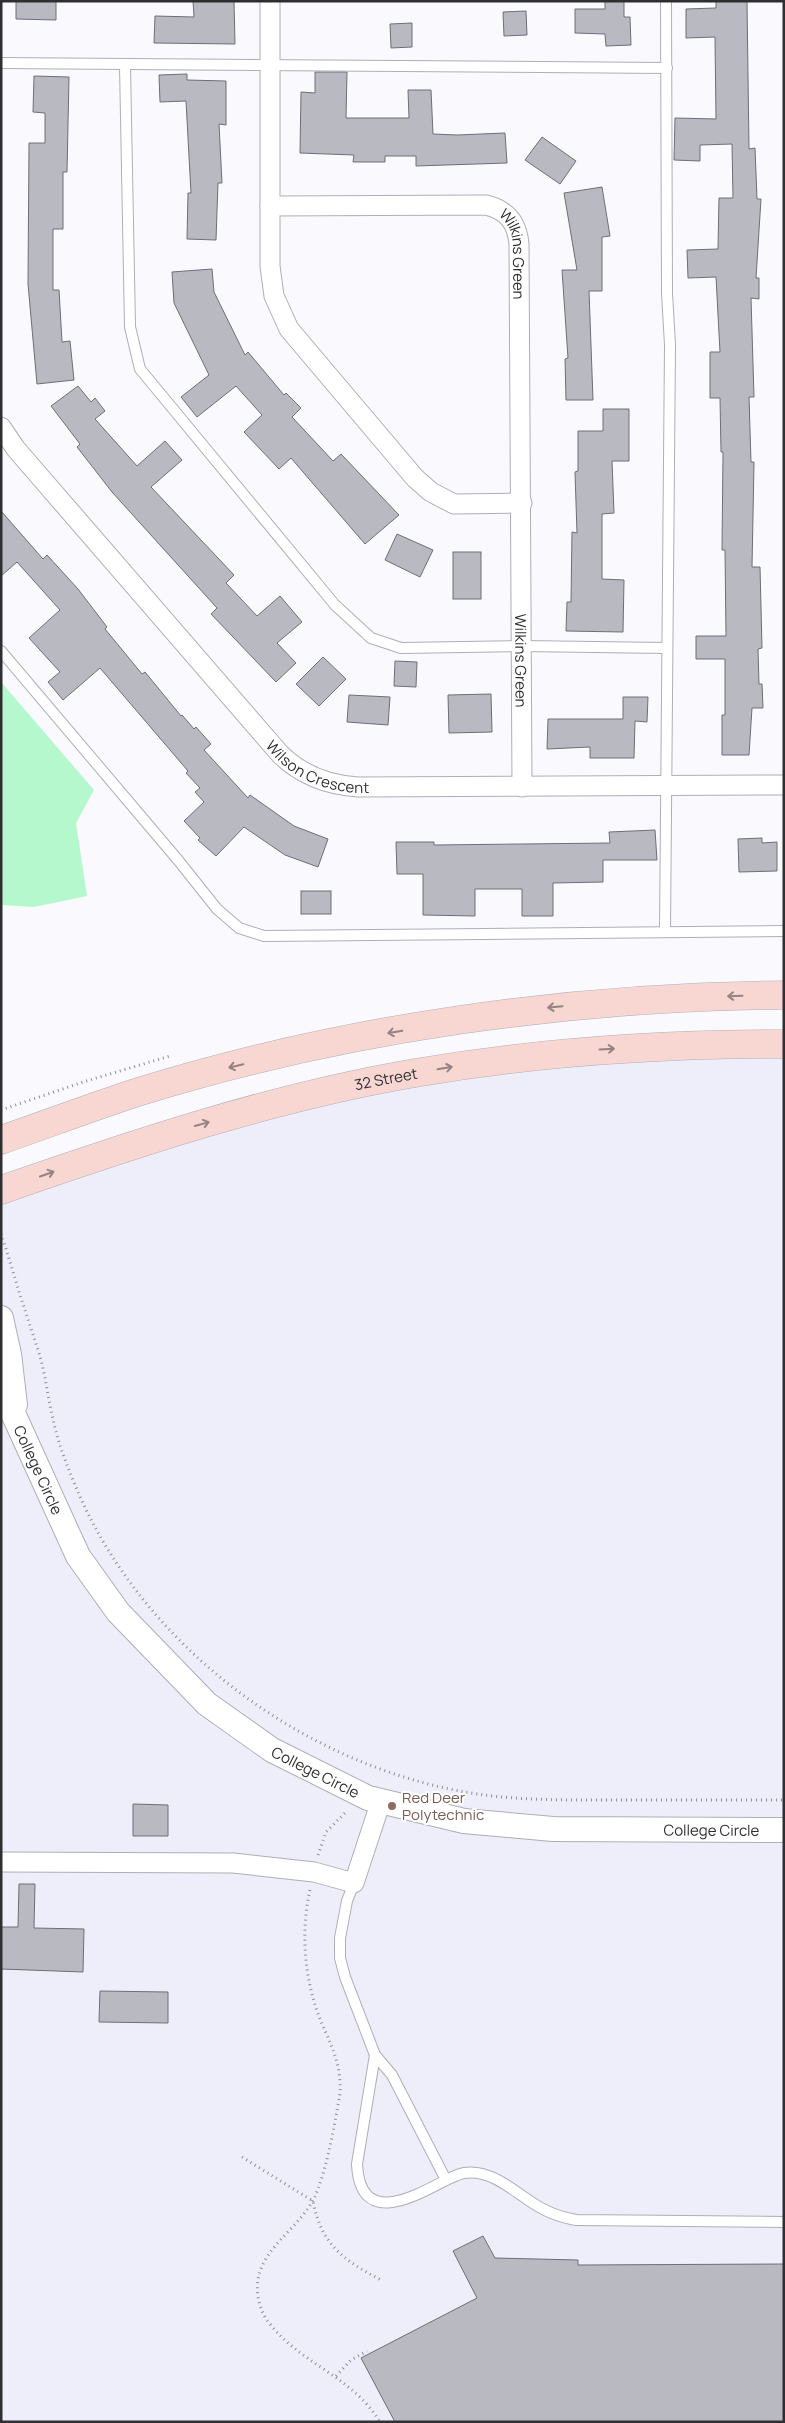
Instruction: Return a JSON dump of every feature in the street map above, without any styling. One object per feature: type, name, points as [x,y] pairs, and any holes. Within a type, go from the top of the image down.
[{"type":"main road","points":[[1,1140],[164,1085],[280,1055],[378,1035],[547,1008],[640,1000],[784,995]]},
{"type":"main road","name":"32 Street","points":[[1,1190],[185,1129],[306,1097],[413,1073],[506,1059],[595,1050],[784,1044]]},
{"type":"street","points":[[270,1],[270,266],[274,296],[280,315],[308,354],[414,478],[431,492],[454,504],[522,503]]},
{"type":"street","name":"Wilkins Green","points":[[270,206],[486,205],[497,207],[509,216],[516,226],[519,244],[522,503],[522,787]]},
{"type":"street","name":"Wilson Crescent","points":[[1,427],[29,464],[273,747],[293,767],[325,781],[350,787],[784,786]]},
{"type":"street","name":"College Circle","points":[[1,1318],[9,1354],[16,1416]]},
{"type":"street","name":"College Circle","points":[[1,1387],[16,1416],[53,1504],[78,1556],[118,1612],[207,1704],[240,1729],[304,1767],[358,1794],[464,1821],[519,1827],[784,1830]]},
{"type":"street","points":[[1,1862],[233,1863],[314,1872],[354,1883],[381,1801]]},
{"type":"lane","points":[[665,930],[670,345],[667,293],[666,1]]},
{"type":"lane","points":[[1,63],[667,68]]},
{"type":"lane","points":[[125,64],[130,327],[140,369],[335,605],[371,638],[401,648],[522,646],[667,648]]},
{"type":"lane","points":[[1,651],[178,860],[217,909],[239,928],[264,936],[784,930]]},
{"type":"lane","points":[[354,1883],[342,1919],[340,1958],[348,1986],[376,2055],[392,2075],[446,2180]]},
{"type":"lane","points":[[376,2055],[357,2164],[358,2180],[363,2192],[373,2200],[386,2203],[400,2202],[464,2173],[478,2173],[494,2178],[542,2209],[559,2217],[576,2220],[784,2222]]},
{"type":"path","points":[[1,1234],[40,1357],[56,1434],[80,1495],[99,1533],[131,1581],[182,1641],[221,1679],[293,1729],[334,1751],[390,1774],[456,1789],[500,1797],[570,1800],[784,1800]]},
{"type":"path","points":[[346,1813],[339,1817],[326,1832],[314,1872],[304,1927],[309,1977],[317,2011],[336,2055],[341,2082],[330,2142],[313,2200],[301,2219],[269,2252],[260,2271],[257,2292],[262,2313],[276,2332],[299,2352],[336,2376],[359,2394],[380,2422]]},
{"type":"path","points":[[242,2157],[313,2200],[320,2228],[326,2238],[339,2252],[361,2270],[381,2280]]},
{"type":"path","points":[[336,2376],[351,2360],[367,2351]]},
{"type":"shaded area","name":"Red Deer Polytechnic","points":[[784,1044],[784,2422],[1,2422],[1,1190],[413,1073]]},
{"type":"green space","points":[[1,682],[94,790],[76,823],[87,896],[34,907],[1,905]]},
{"type":"building","points":[[16,1],[56,1],[56,20],[16,19]]},
{"type":"building","points":[[193,1],[234,1],[235,44],[154,43],[155,16],[194,17]]},
{"type":"building","points":[[605,1],[624,1],[624,17],[630,17],[631,45],[606,46],[605,34],[575,33],[575,9],[605,9]]},
{"type":"building","points":[[716,1],[747,1],[749,149],[755,148],[757,199],[761,199],[756,278],[759,278],[759,299],[751,298],[754,397],[749,397],[751,462],[754,462],[752,567],[760,567],[762,648],[758,649],[759,684],[762,684],[763,708],[752,708],[749,755],[722,755],[722,715],[725,715],[725,659],[696,659],[696,636],[726,636],[725,550],[722,550],[723,452],[721,452],[720,398],[710,398],[710,352],[720,352],[716,277],[688,278],[687,250],[718,249],[719,198],[733,198],[732,144],[700,145],[700,161],[674,160],[675,118],[716,119],[715,37],[686,38],[686,9],[716,8]]},
{"type":"building","points":[[526,11],[527,35],[504,36],[503,12]]},
{"type":"building","points":[[412,23],[412,47],[391,48],[390,24]]},
{"type":"building","points":[[315,72],[347,72],[346,118],[409,118],[408,90],[431,90],[433,134],[505,133],[507,163],[416,166],[416,156],[385,156],[385,162],[353,162],[354,155],[300,153],[301,92],[315,93]]},
{"type":"building","points":[[187,74],[187,80],[226,81],[226,125],[219,124],[222,183],[218,183],[216,240],[187,239],[188,193],[191,193],[186,101],[160,102],[159,75]]},
{"type":"building","points":[[34,76],[69,77],[67,172],[63,172],[63,229],[53,229],[53,290],[59,290],[62,342],[70,341],[74,380],[37,384],[28,284],[29,143],[45,143],[45,113],[33,112]]},
{"type":"building","points":[[542,137],[576,161],[560,184],[525,160]]},
{"type":"building","points":[[602,187],[610,236],[602,237],[602,291],[589,291],[593,400],[566,400],[565,359],[568,358],[562,270],[577,270],[564,193]]},
{"type":"building","points":[[212,269],[214,292],[245,355],[248,352],[284,395],[286,393],[301,408],[292,417],[333,461],[341,454],[399,515],[365,544],[291,458],[279,469],[244,432],[262,415],[236,386],[197,417],[181,397],[209,375],[174,303],[172,272]]},
{"type":"building","points":[[78,386],[91,402],[95,398],[105,411],[95,419],[137,466],[165,441],[182,460],[151,487],[234,575],[226,583],[257,616],[280,596],[302,622],[277,643],[296,663],[276,682],[211,614],[217,608],[112,492],[77,447],[80,444],[51,406]]},
{"type":"building","points":[[603,409],[629,409],[629,461],[612,461],[614,513],[602,514],[602,579],[624,580],[623,632],[566,631],[567,602],[571,602],[572,532],[577,533],[575,472],[578,471],[578,431],[603,431]]},
{"type":"building","points":[[1,511],[43,559],[47,555],[78,589],[107,627],[105,629],[142,674],[145,672],[181,716],[194,729],[196,727],[211,744],[204,750],[248,798],[250,795],[294,826],[328,839],[318,867],[285,855],[244,827],[216,856],[198,840],[200,838],[184,821],[204,802],[195,792],[200,788],[186,773],[188,771],[100,668],[63,700],[48,682],[60,672],[29,638],[60,610],[17,562],[1,576]]},
{"type":"building","points":[[397,534],[433,550],[420,577],[385,560]]},
{"type":"building","points":[[453,552],[481,552],[481,599],[453,599]]},
{"type":"building","points":[[323,657],[346,679],[319,706],[296,684]]},
{"type":"building","points":[[395,661],[417,662],[416,687],[394,686]]},
{"type":"building","points":[[491,694],[492,732],[449,733],[448,695]]},
{"type":"building","points":[[349,695],[390,697],[388,725],[347,722]]},
{"type":"building","points":[[623,697],[648,697],[647,722],[635,721],[634,758],[590,758],[590,747],[547,749],[548,719],[623,719]]},
{"type":"building","points":[[655,830],[657,860],[603,860],[603,882],[553,883],[553,916],[522,916],[522,889],[475,889],[475,916],[423,915],[423,874],[397,874],[396,842],[434,842],[434,845],[610,843],[609,832]]},
{"type":"building","points":[[762,838],[762,843],[777,842],[777,871],[739,872],[738,839]]},
{"type":"building","points":[[301,891],[331,891],[331,914],[301,914]]},
{"type":"building","points":[[133,1804],[168,1805],[168,1836],[133,1836]]},
{"type":"building","points":[[19,1884],[35,1884],[34,1928],[84,1929],[83,1972],[1,1969],[1,1927],[18,1927]]},
{"type":"building","points":[[100,1991],[168,1992],[168,2023],[99,2022]]},
{"type":"building","points":[[483,2236],[495,2258],[578,2260],[578,2265],[784,2264],[784,2422],[395,2422],[361,2358],[477,2298],[453,2251]]},
{"type":"place","name":"Red Deer Polytechnic","points":[[392,1806]]}]
